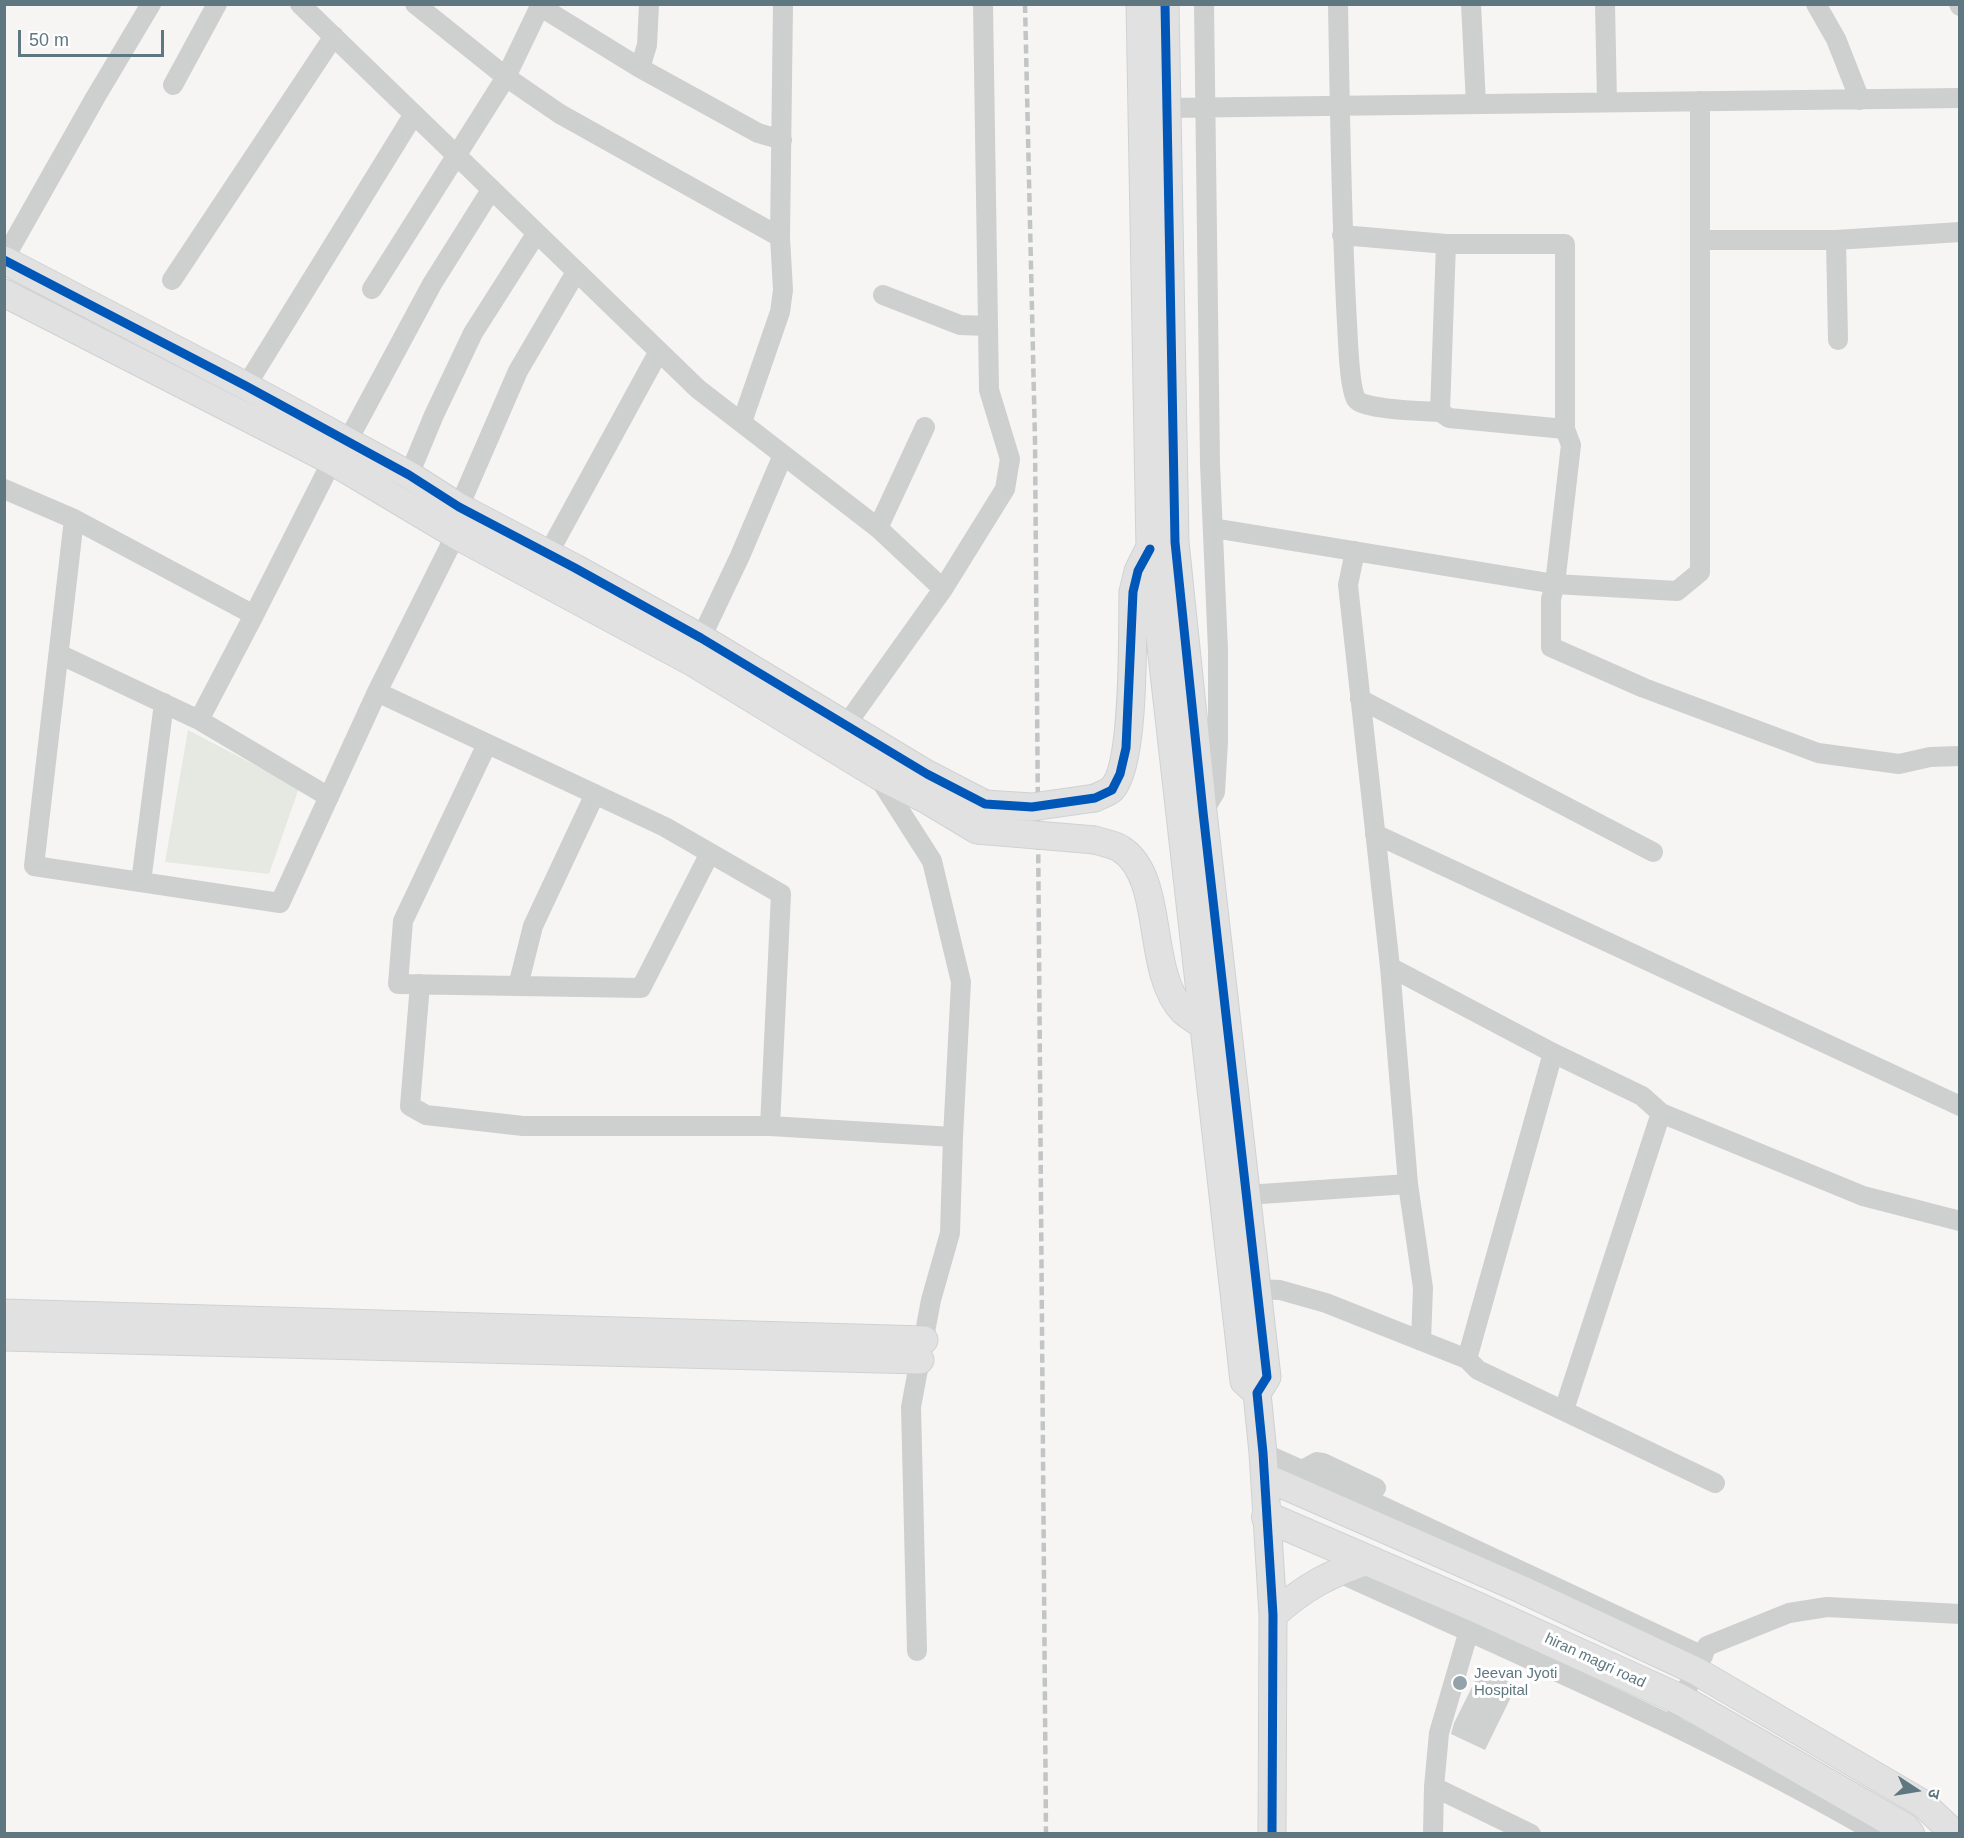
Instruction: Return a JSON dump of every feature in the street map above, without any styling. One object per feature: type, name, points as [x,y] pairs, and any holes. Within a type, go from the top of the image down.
[{"type":"main road","name":"hiran magri road","points":[[1267,1517],[1370,1560],[1472,1619],[1676,1712],[1897,1832]]},
{"type":"street","points":[[151,4],[94,98],[4,259],[246,386],[456,535],[692,662],[877,775],[927,800],[977,830],[1095,840],[1119,847],[1134,859],[1142,876],[1162,966],[1170,990],[1183,1010],[1202,1025]]},
{"type":"street","points":[[173,85],[217,4]]},
{"type":"street","points":[[300,4],[698,389],[878,528],[943,589]]},
{"type":"street","points":[[415,4],[506,77],[560,114],[780,237]]},
{"type":"street","points":[[640,68],[647,45],[649,4]]},
{"type":"street","points":[[741,422],[780,312],[783,290],[780,237],[783,4]]},
{"type":"street","points":[[846,725],[943,589],[1005,489],[1010,459],[989,390],[983,4]]},
{"type":"street","points":[[1140,4],[1150,549],[1244,1381],[1257,1393]]},
{"type":"street","points":[[1165,4],[1175,542],[1267,1377],[1257,1393],[1264,1465],[1273,1615],[1272,1833]]},
{"type":"street","points":[[1203,812],[1215,792],[1218,742],[1218,650],[1210,464],[1204,4]]},
{"type":"street","points":[[1338,4],[1342,235],[1351,374],[1356,399],[1362,404],[1377,407],[1440,412],[1449,418],[1565,429]]},
{"type":"street","points":[[1471,4],[1476,104]]},
{"type":"street","points":[[1605,4],[1607,102]]},
{"type":"street","points":[[1816,4],[1836,39],[1860,100]]},
{"type":"street","points":[[372,289],[506,77],[541,6],[640,68],[758,133],[782,140]]},
{"type":"street","points":[[172,280],[334,36]]},
{"type":"street","points":[[1166,108],[1959,98]]},
{"type":"street","points":[[1213,528],[1555,584],[1677,591],[1700,572],[1700,101]]},
{"type":"street","points":[[246,386],[414,114]]},
{"type":"street","points":[[199,720],[340,451],[432,284],[491,190]]},
{"type":"street","points":[[1700,240],[1836,240],[1959,232]]},
{"type":"street","points":[[409,475],[434,415],[473,333],[536,234]]},
{"type":"street","points":[[1342,235],[1446,244],[1564,244],[1565,429],[1571,445],[1555,584],[1551,598],[1551,647],[1644,688],[1818,753],[1899,764],[1930,757],[1959,756]]},
{"type":"street","points":[[1836,240],[1838,340]]},
{"type":"street","points":[[1440,412],[1446,244]]},
{"type":"street","points":[[74,519],[34,866],[280,903],[377,692],[456,535],[463,509],[518,371],[576,272]]},
{"type":"street","points":[[4,292],[340,451],[409,475],[463,509],[701,638],[927,774],[985,804],[1032,807],[1095,798],[1112,789],[1120,774],[1126,748],[1133,592],[1138,571],[1150,549]]},
{"type":"street","points":[[883,296],[960,325],[987,326]]},
{"type":"street","points":[[548,554],[659,351]]},
{"type":"street","points":[[878,528],[925,427]]},
{"type":"street","points":[[701,638],[740,556],[783,455]]},
{"type":"street","points":[[4,489],[74,519],[254,615]]},
{"type":"street","points":[[1355,551],[1348,585],[1390,967],[1408,1184],[1423,1288],[1421,1341]]},
{"type":"street","points":[[59,654],[199,720],[329,796]]},
{"type":"street","points":[[377,692],[665,827],[781,894],[770,1126]]},
{"type":"street","points":[[1360,699],[1653,852]]},
{"type":"street","points":[[141,882],[164,703]]},
{"type":"street","points":[[487,744],[403,921],[398,984],[641,988],[710,853]]},
{"type":"street","points":[[877,775],[932,861],[961,982],[952,1137],[950,1233],[931,1300],[911,1407],[917,1651]]},
{"type":"street","points":[[518,986],[533,926],[595,794]]},
{"type":"street","points":[[1375,834],[1959,1106]]},
{"type":"street","points":[[1390,967],[1553,1053],[1642,1096],[1661,1113],[1863,1196],[1959,1221]]},
{"type":"street","points":[[420,984],[410,1106],[426,1115],[523,1126],[770,1126],[952,1137]]},
{"type":"street","points":[[1467,1359],[1553,1053]]},
{"type":"street","points":[[1564,1410],[1661,1113]]},
{"type":"street","points":[[1246,1196],[1408,1184]]},
{"type":"street","points":[[1257,1289],[1280,1290],[1326,1304],[1467,1359],[1478,1370],[1715,1483]]},
{"type":"street","points":[[4,1313],[922,1350]]},
{"type":"street","points":[[4,1337],[922,1350]]},
{"type":"street","points":[[1264,1465],[1302,1470],[1317,1462],[1323,1464],[1702,1657],[1922,1803],[1955,1833]]},
{"type":"street","points":[[1264,1465],[1513,1585],[1702,1657]]},
{"type":"street","points":[[1273,1615],[1296,1595],[1319,1580],[1370,1560]]},
{"type":"street","points":[[1337,1572],[1472,1619],[1439,1733],[1434,1786],[1433,1833]]},
{"type":"street","points":[[1676,1712],[1702,1657],[1789,1613],[1827,1607],[1959,1614]]},
{"type":"street","points":[[1434,1786],[1531,1833]]},
{"type":"street","points":[[1897,1832],[1922,1803]]},
{"type":"shaded area","points":[[188,730],[299,788],[269,874],[165,862]]},
{"type":"building","points":[[1482,1667],[1517,1685],[1485,1750],[1451,1734],[1454,1723]]},
{"type":"railway","points":[[1025,4],[1035,441],[1046,1834]]},
{"type":"cycle path","points":[[1165,4],[1175,542],[1267,1377],[1257,1393],[1273,1615],[1272,1834]]},
{"type":"cycle path","points":[[4,260],[246,386],[409,475],[459,507],[701,638],[927,774],[985,804],[1032,807],[1095,798],[1112,790],[1120,774],[1126,748],[1133,592],[1138,571],[1150,549]]},
{"type":"place","name":"Jeevan Jyoti Hospital","points":[[1460,1683]]}]
